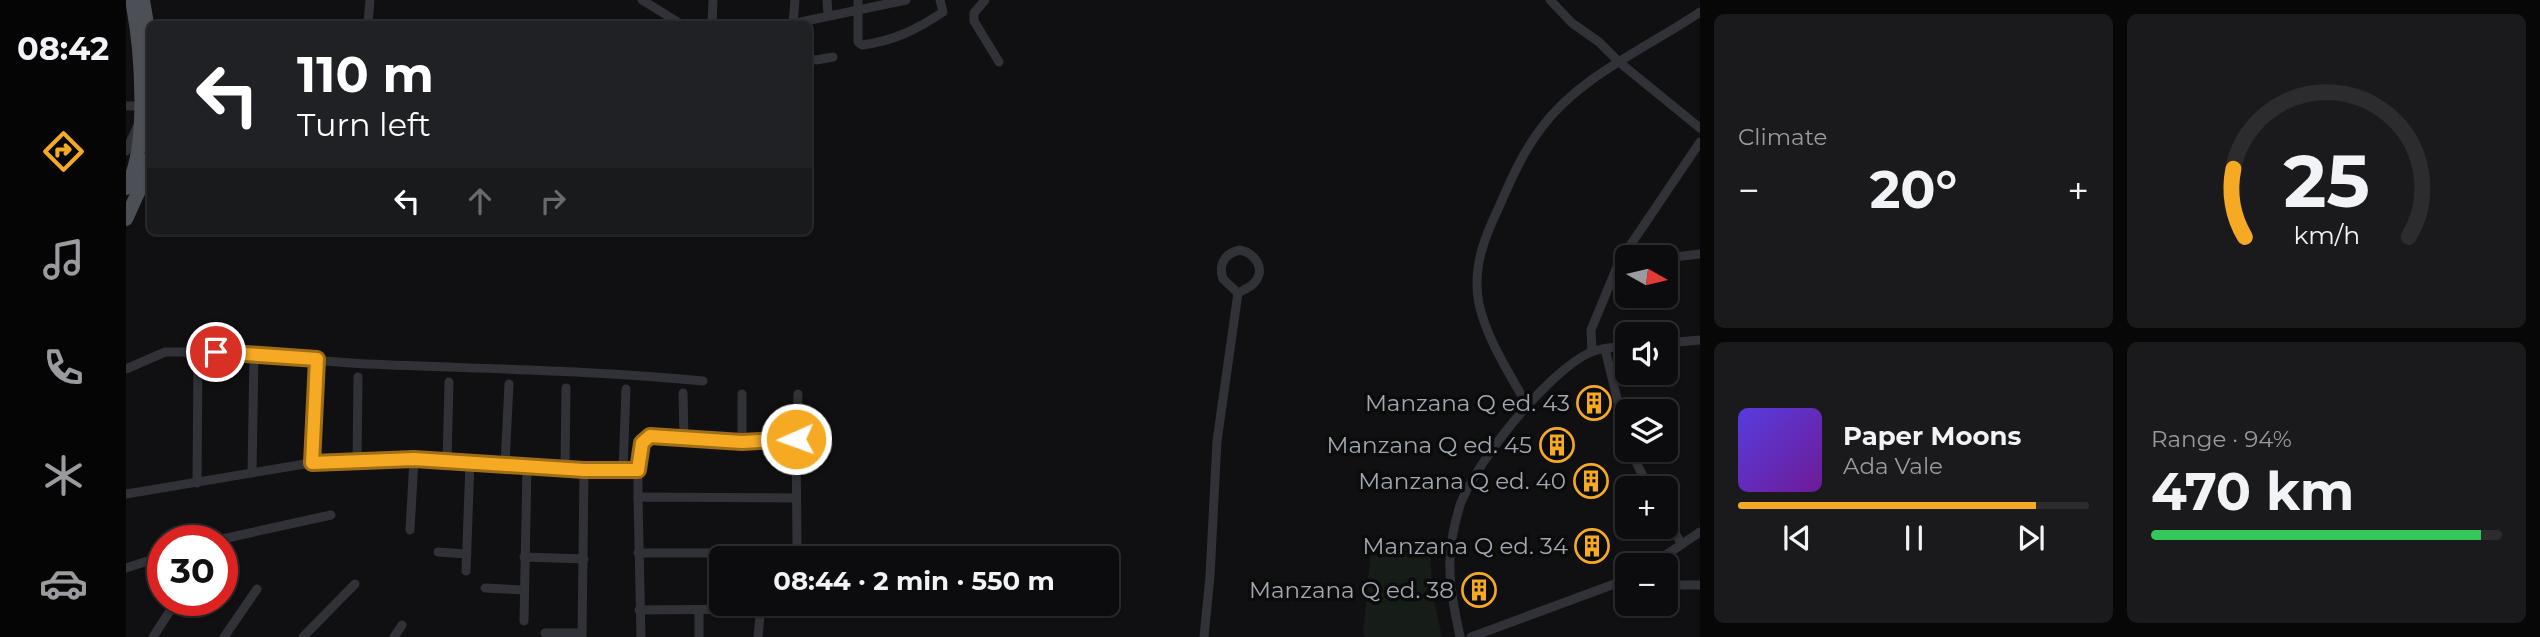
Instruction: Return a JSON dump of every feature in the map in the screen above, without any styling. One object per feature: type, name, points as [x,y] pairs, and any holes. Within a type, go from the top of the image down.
[{"type":"main road","points":[[126,188],[135,169],[141,139],[138,40],[132,0]]},
{"type":"main road","points":[[144,0],[147,21]]},
{"type":"main road","points":[[126,219],[147,171]]},
{"type":"street","points":[[368,21],[370,0]]},
{"type":"street","points":[[642,0],[676,21]]},
{"type":"street","points":[[712,0],[713,21]]},
{"type":"street","points":[[792,0],[792,21]]},
{"type":"street","points":[[827,0],[828,15]]},
{"type":"street","points":[[858,0],[858,42],[862,45],[886,42],[906,35],[943,12],[940,0]]},
{"type":"street","points":[[804,21],[906,0]]},
{"type":"street","points":[[985,0],[974,13],[974,21],[999,62]]},
{"type":"street","points":[[1550,0],[1572,23],[1599,41],[1619,62],[1700,128]]},
{"type":"street","points":[[1527,405],[1486,326],[1479,305],[1479,260],[1486,235],[1525,151],[1543,125],[1584,85],[1700,12]]},
{"type":"street","points":[[812,59],[833,57]]},
{"type":"street","points":[[126,151],[139,109]]},
{"type":"street","points":[[1633,245],[1700,142]]},
{"type":"street","points":[[1204,637],[1217,441],[1238,293],[1255,282],[1259,271],[1259,264],[1252,254],[1240,250],[1228,255],[1221,266],[1223,279],[1238,293]]},
{"type":"street","points":[[1678,257],[1700,254]]},
{"type":"street","points":[[1592,351],[1591,330],[1615,278]]},
{"type":"street","points":[[1678,342],[1700,340]]},
{"type":"street","points":[[1460,637],[1448,572],[1454,528],[1461,504],[1471,484],[1527,405],[1572,363],[1592,351],[1615,348]]},
{"type":"street","points":[[1605,349],[1617,399]]},
{"type":"street","points":[[126,369],[165,352],[254,353],[363,363],[633,374],[703,381]]},
{"type":"street","points":[[197,482],[198,352]]},
{"type":"street","points":[[252,473],[254,353]]},
{"type":"street","points":[[312,463],[317,359]]},
{"type":"street","points":[[357,462],[358,377]]},
{"type":"street","points":[[447,461],[449,382]]},
{"type":"street","points":[[505,464],[509,384]]},
{"type":"street","points":[[565,467],[566,388]]},
{"type":"street","points":[[623,470],[626,389]]},
{"type":"street","points":[[683,393],[684,439]]},
{"type":"street","points":[[742,394],[742,442]]},
{"type":"street","points":[[797,543],[796,439],[799,394]]},
{"type":"street","points":[[641,637],[638,470],[645,439],[650,436],[742,442],[796,439]]},
{"type":"street","points":[[126,494],[312,463],[414,459],[584,470],[638,470]]},
{"type":"street","points":[[410,530],[414,459]]},
{"type":"street","points":[[466,571],[470,462]]},
{"type":"street","points":[[524,621],[527,466]]},
{"type":"street","points":[[545,633],[582,635],[584,470]]},
{"type":"street","points":[[638,497],[796,498]]},
{"type":"street","points":[[238,535],[331,515]]},
{"type":"street","points":[[1668,553],[1700,532]]},
{"type":"street","points":[[1678,539],[1681,544]]},
{"type":"street","points":[[438,552],[467,554]]},
{"type":"street","points":[[638,553],[709,553]]},
{"type":"street","points":[[524,557],[584,559]]},
{"type":"street","points":[[126,568],[147,561]]},
{"type":"street","points":[[303,637],[355,584]]},
{"type":"street","points":[[1471,637],[1615,584]]},
{"type":"street","points":[[1678,585],[1700,585]]},
{"type":"street","points":[[485,588],[524,590]]},
{"type":"street","points":[[224,637],[257,589]]},
{"type":"street","points":[[639,610],[757,611],[760,616],[758,637]]},
{"type":"street","points":[[699,610],[699,637]]},
{"type":"street","points":[[153,637],[167,616]]},
{"type":"street","points":[[394,637],[402,625]]},
{"type":"shaded area","points":[[1372,541],[1430,546],[1432,590],[1442,637],[1365,637],[1363,633]]},
{"type":"place","name":"Manzana Q ed. 43","points":[[1594,403]]},
{"type":"place","name":"Manzana Q ed. 45","points":[[1557,445]]},
{"type":"place","name":"Manzana Q ed. 40","points":[[1591,481]]},
{"type":"place","name":"Manzana Q ed. 34","points":[[1592,546]]},
{"type":"place","name":"Manzana Q ed. 38","points":[[1479,590]]},
{"type":"route","points":[[216,352],[317,359],[312,463],[414,459],[584,470],[638,470],[642,443],[650,436],[742,442],[796,439]]}]
